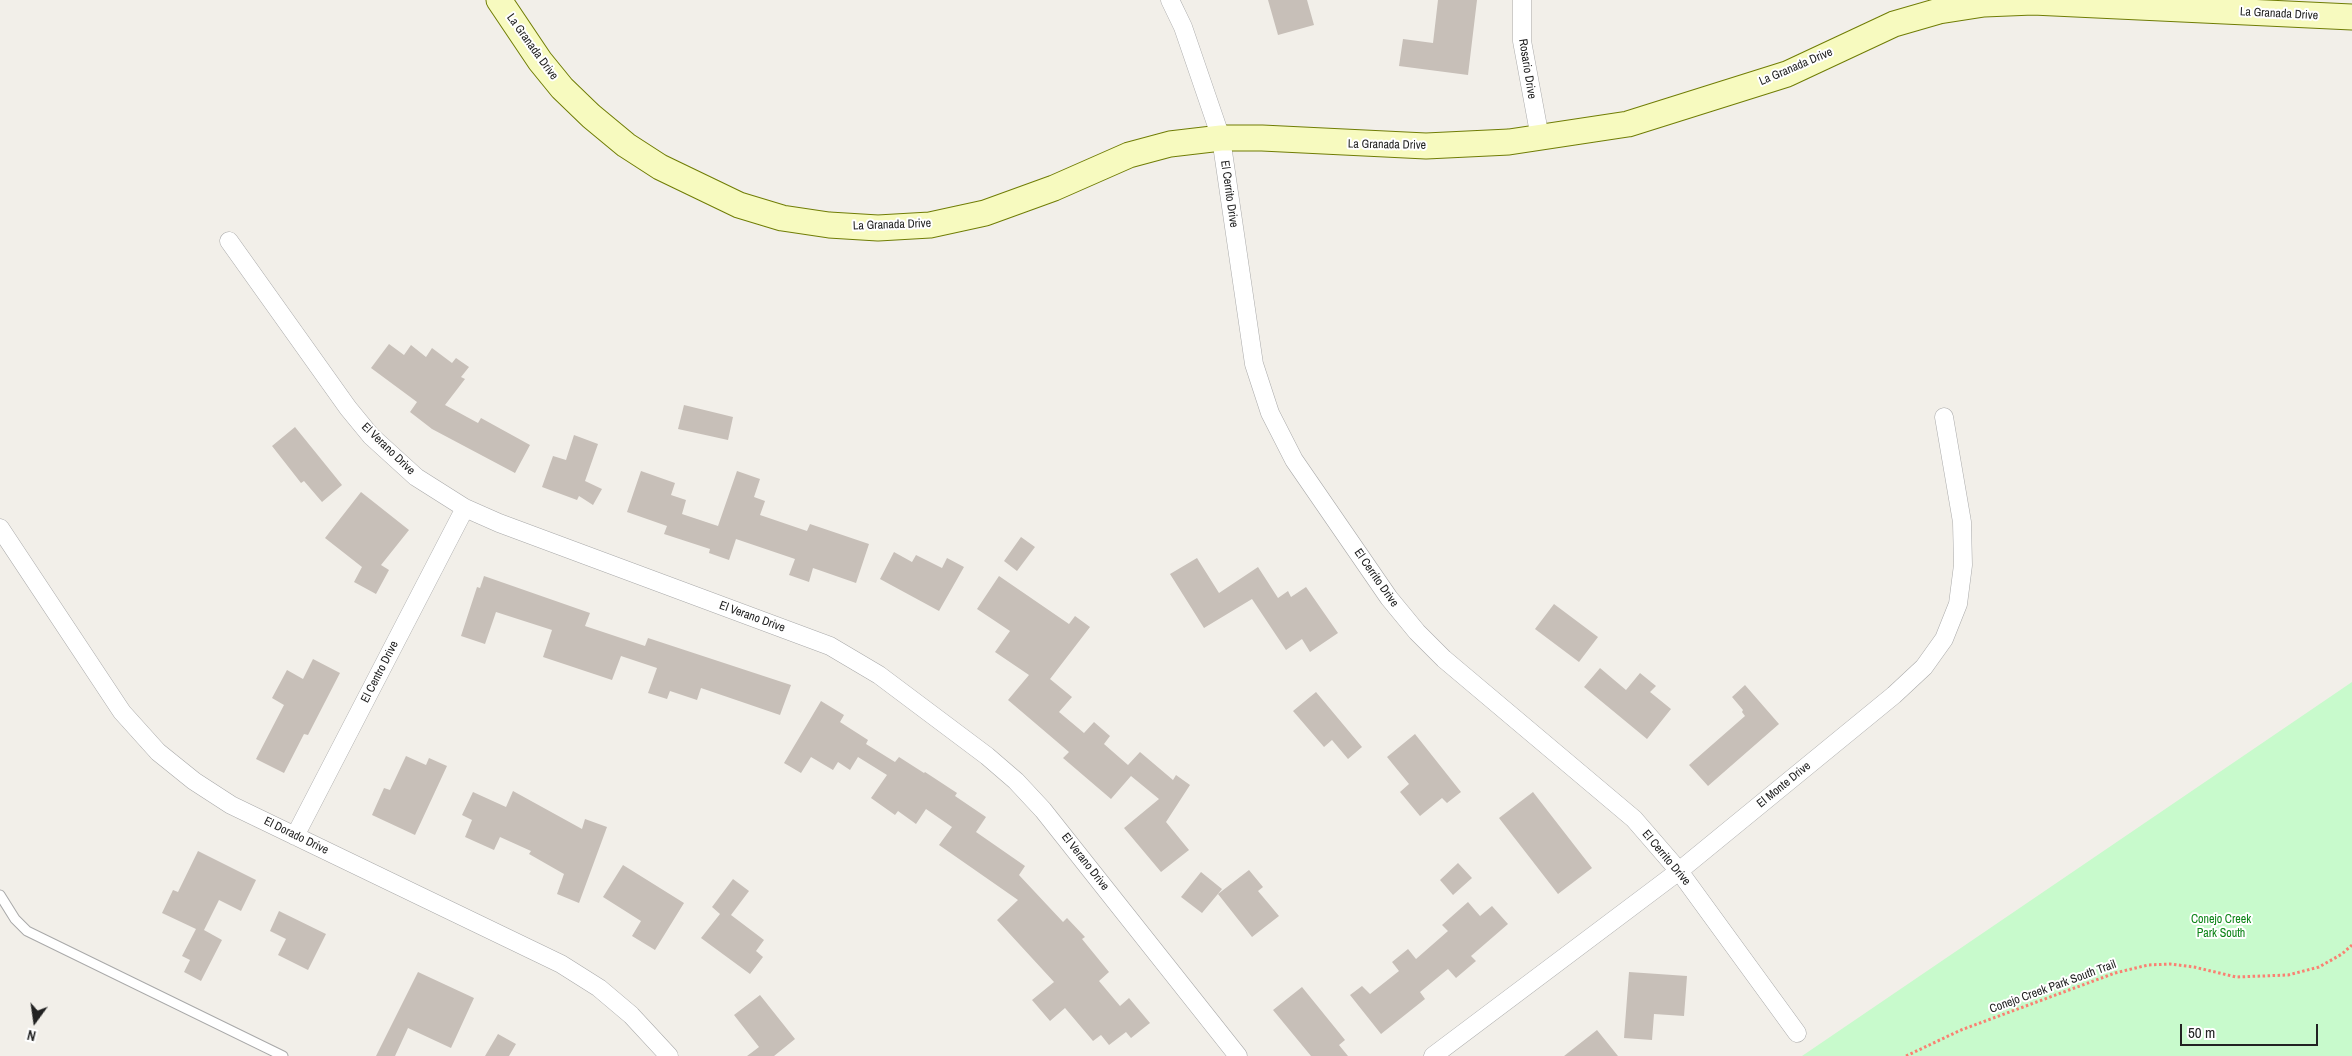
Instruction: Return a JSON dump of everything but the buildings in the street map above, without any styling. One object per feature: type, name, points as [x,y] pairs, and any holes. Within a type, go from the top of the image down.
[{"type":"street","name":"La Granada Drive","points":[[499,0],[540,61],[562,88],[591,116],[626,145],[660,167],[700,188],[739,205],[782,218],[829,225],[878,228],[930,225],[985,213],[1054,188],[1129,155],[1170,144],[1221,138],[1426,146],[1509,142],[1628,124],[1787,74],[1894,24],[1939,11],[1984,4],[2033,2],[2352,17]]},
{"type":"street","name":"El Cerrito Drive","points":[[1170,0],[1183,27],[1221,138],[1254,364],[1270,413],[1294,460],[1389,598],[1417,632],[1444,659],[1634,820],[1679,870],[1797,1033]]},
{"type":"street","name":"Rosario Drive","points":[[1522,0],[1522,41],[1540,138]]},
{"type":"street","name":"El Verano Drive","points":[[229,242],[348,408],[371,436],[416,477],[465,508],[508,527],[830,646],[879,675],[987,756],[1016,781],[1043,810],[1238,1056]]},
{"type":"street","name":"El Monte Drive","points":[[1433,1056],[1679,870],[1894,695],[1924,668],[1944,639],[1958,604],[1963,565],[1962,522],[1944,417]]},
{"type":"street","name":"El Centro Drive","points":[[295,836],[465,508]]},
{"type":"street","name":"El Dorado Drive","points":[[0,528],[122,712],[158,752],[194,781],[231,804],[295,836],[561,964],[599,988],[632,1015],[669,1056]]},
{"type":"lane","points":[[0,895],[15,919],[27,931],[283,1056]]},
{"type":"path","name":"Conejo Creek Park South Trail","points":[[1906,1056],[1961,1030],[2115,973],[2148,965],[2170,964],[2194,967],[2236,977],[2288,976],[2319,967],[2342,954],[2352,945]]},
{"type":"green space","name":"Conejo Creek Park South","points":[[2352,682],[2352,1056],[1802,1056]]}]
